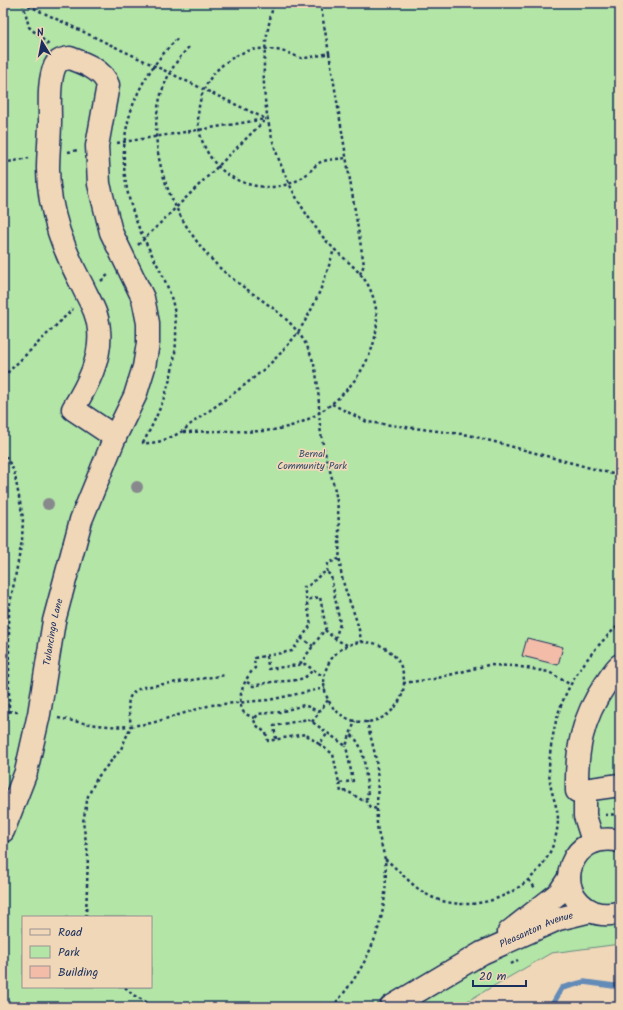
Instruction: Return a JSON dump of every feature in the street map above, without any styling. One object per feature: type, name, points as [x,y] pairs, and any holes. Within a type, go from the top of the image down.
[{"type":"street","name":"Tulancingo Lane","points":[[3,831],[26,772],[39,714],[54,620],[81,520],[115,437],[135,396],[144,367],[148,343],[148,322],[143,298],[112,232],[103,206],[99,184],[97,146],[108,92],[107,80],[102,75],[80,61],[70,58],[61,59]]},
{"type":"street","points":[[61,59],[55,66],[48,105],[50,120],[48,155],[50,192],[59,231],[79,279],[94,307],[98,318],[100,331],[100,342],[92,374],[73,409],[115,437]]},
{"type":"street","points":[[620,665],[593,701],[580,740],[577,766],[577,791],[620,785]]},
{"type":"street","points":[[585,790],[586,816],[593,841]]},
{"type":"street","points":[[620,841],[610,839],[593,841],[579,850],[573,860],[569,878],[571,890],[577,900],[591,911],[598,914],[616,914],[620,912]]},
{"type":"street","name":"Pleasanton Avenue","points":[[482,953],[547,903],[558,893],[569,878]]},
{"type":"street","name":"Pleasanton Avenue","points":[[391,1007],[482,953],[558,919],[591,911]]},
{"type":"path","points":[[23,3],[29,27],[61,59]]},
{"type":"path","points":[[23,3],[153,65],[171,72],[266,119]]},
{"type":"path","points":[[182,432],[256,432],[284,428],[299,423],[319,413],[332,404],[356,377],[367,360],[377,330],[377,317],[374,300],[366,282],[360,274],[334,249],[298,202],[288,184],[266,119],[264,60],[274,3]]},
{"type":"path","points":[[320,3],[364,265],[360,274]]},
{"type":"path","points":[[177,39],[153,65],[145,77],[132,107],[124,142],[124,169],[128,195],[137,224],[168,289],[174,310],[176,335],[175,360],[169,383],[159,411],[143,443],[158,442],[182,432],[194,421],[251,380],[275,358],[298,331],[324,281],[334,249]]},
{"type":"path","points":[[189,47],[171,72],[162,94],[159,109],[156,137],[157,151],[163,178],[176,208],[199,244],[221,268],[244,288],[289,321],[298,331],[310,352],[319,386],[321,431],[338,511],[339,559],[343,583],[360,631],[361,642]]},
{"type":"path","points":[[329,53],[300,58],[281,51],[266,48],[241,53],[220,67],[204,88],[199,106],[199,130],[206,151],[218,166],[231,178],[245,183],[269,187],[288,184],[302,178],[320,163],[346,158]]},
{"type":"path","points":[[3,162],[266,119]]},
{"type":"path","points":[[135,248],[266,119]]},
{"type":"path","points":[[100,282],[111,272]]},
{"type":"path","points":[[3,377],[75,307]]},
{"type":"path","points":[[332,404],[367,422],[469,435],[620,476]]},
{"type":"path","points":[[3,451],[14,471],[23,518],[22,541],[9,609],[9,712],[3,728]]},
{"type":"path","points":[[335,639],[340,624],[331,576],[327,572],[328,563],[339,559]]},
{"type":"path","points":[[254,718],[245,714],[241,702],[242,689],[247,682],[248,676],[255,668],[254,658],[292,651],[311,625],[304,587],[311,585],[321,574],[327,572]]},
{"type":"path","points":[[306,600],[320,597],[325,630],[335,639],[347,645]]},
{"type":"path","points":[[384,859],[407,881],[421,891],[443,901],[472,904],[499,898],[514,891],[529,880],[541,866],[555,836],[558,819],[550,781],[549,760],[557,720],[567,691],[600,642],[620,624]]},
{"type":"path","points":[[300,664],[325,630]]},
{"type":"path","points":[[301,638],[314,646]]},
{"type":"path","points":[[361,642],[379,645],[391,652],[400,667],[403,683],[399,701],[393,709],[377,719],[355,721],[339,714],[328,700],[324,677],[326,667],[332,657],[347,645],[361,642]]},
{"type":"path","points":[[266,656],[269,669],[300,664],[308,665],[324,677]]},
{"type":"path","points":[[403,683],[434,679],[488,665],[515,666],[549,672],[571,685]]},
{"type":"path","points":[[247,682],[253,686],[274,681],[298,680],[309,674],[313,669]]},
{"type":"path","points":[[86,916],[88,856],[83,822],[88,796],[97,778],[121,749],[131,726],[128,700],[130,694],[135,690],[144,687],[226,675]]},
{"type":"path","points":[[54,717],[95,726],[112,728],[131,726],[152,723],[196,708],[269,700],[325,688]]},
{"type":"path","points":[[312,722],[328,700]]},
{"type":"path","points":[[254,718],[258,714],[280,712],[304,706],[320,712]]},
{"type":"path","points":[[3,711],[22,712]]},
{"type":"path","points":[[254,718],[256,725],[266,733],[268,741],[305,734],[333,754],[340,792],[347,791],[359,799],[365,800],[370,807],[377,808]]},
{"type":"path","points":[[276,739],[274,726],[308,719],[346,746]]},
{"type":"path","points":[[339,783],[352,781],[346,746],[355,721]]},
{"type":"path","points":[[332,1007],[359,974],[370,954],[378,930],[385,893],[384,859],[378,826],[377,766],[367,721]]},
{"type":"path","points":[[319,744],[328,733]]},
{"type":"path","points":[[350,734],[358,742],[363,755],[368,791],[365,800]]},
{"type":"path","points":[[126,988],[133,995],[156,1007]]},
{"type":"path","points":[[238,1007],[260,1003],[278,1007]]},
{"type":"green space","name":"Bernal Community Park","points":[[3,3],[620,3],[620,944],[551,953],[457,1007],[3,1007]]},
{"type":"building","points":[[527,638],[563,647],[558,665],[522,656]]},
{"type":"waterway","points":[[551,1007],[562,988],[584,982],[614,986],[620,985]]}]
